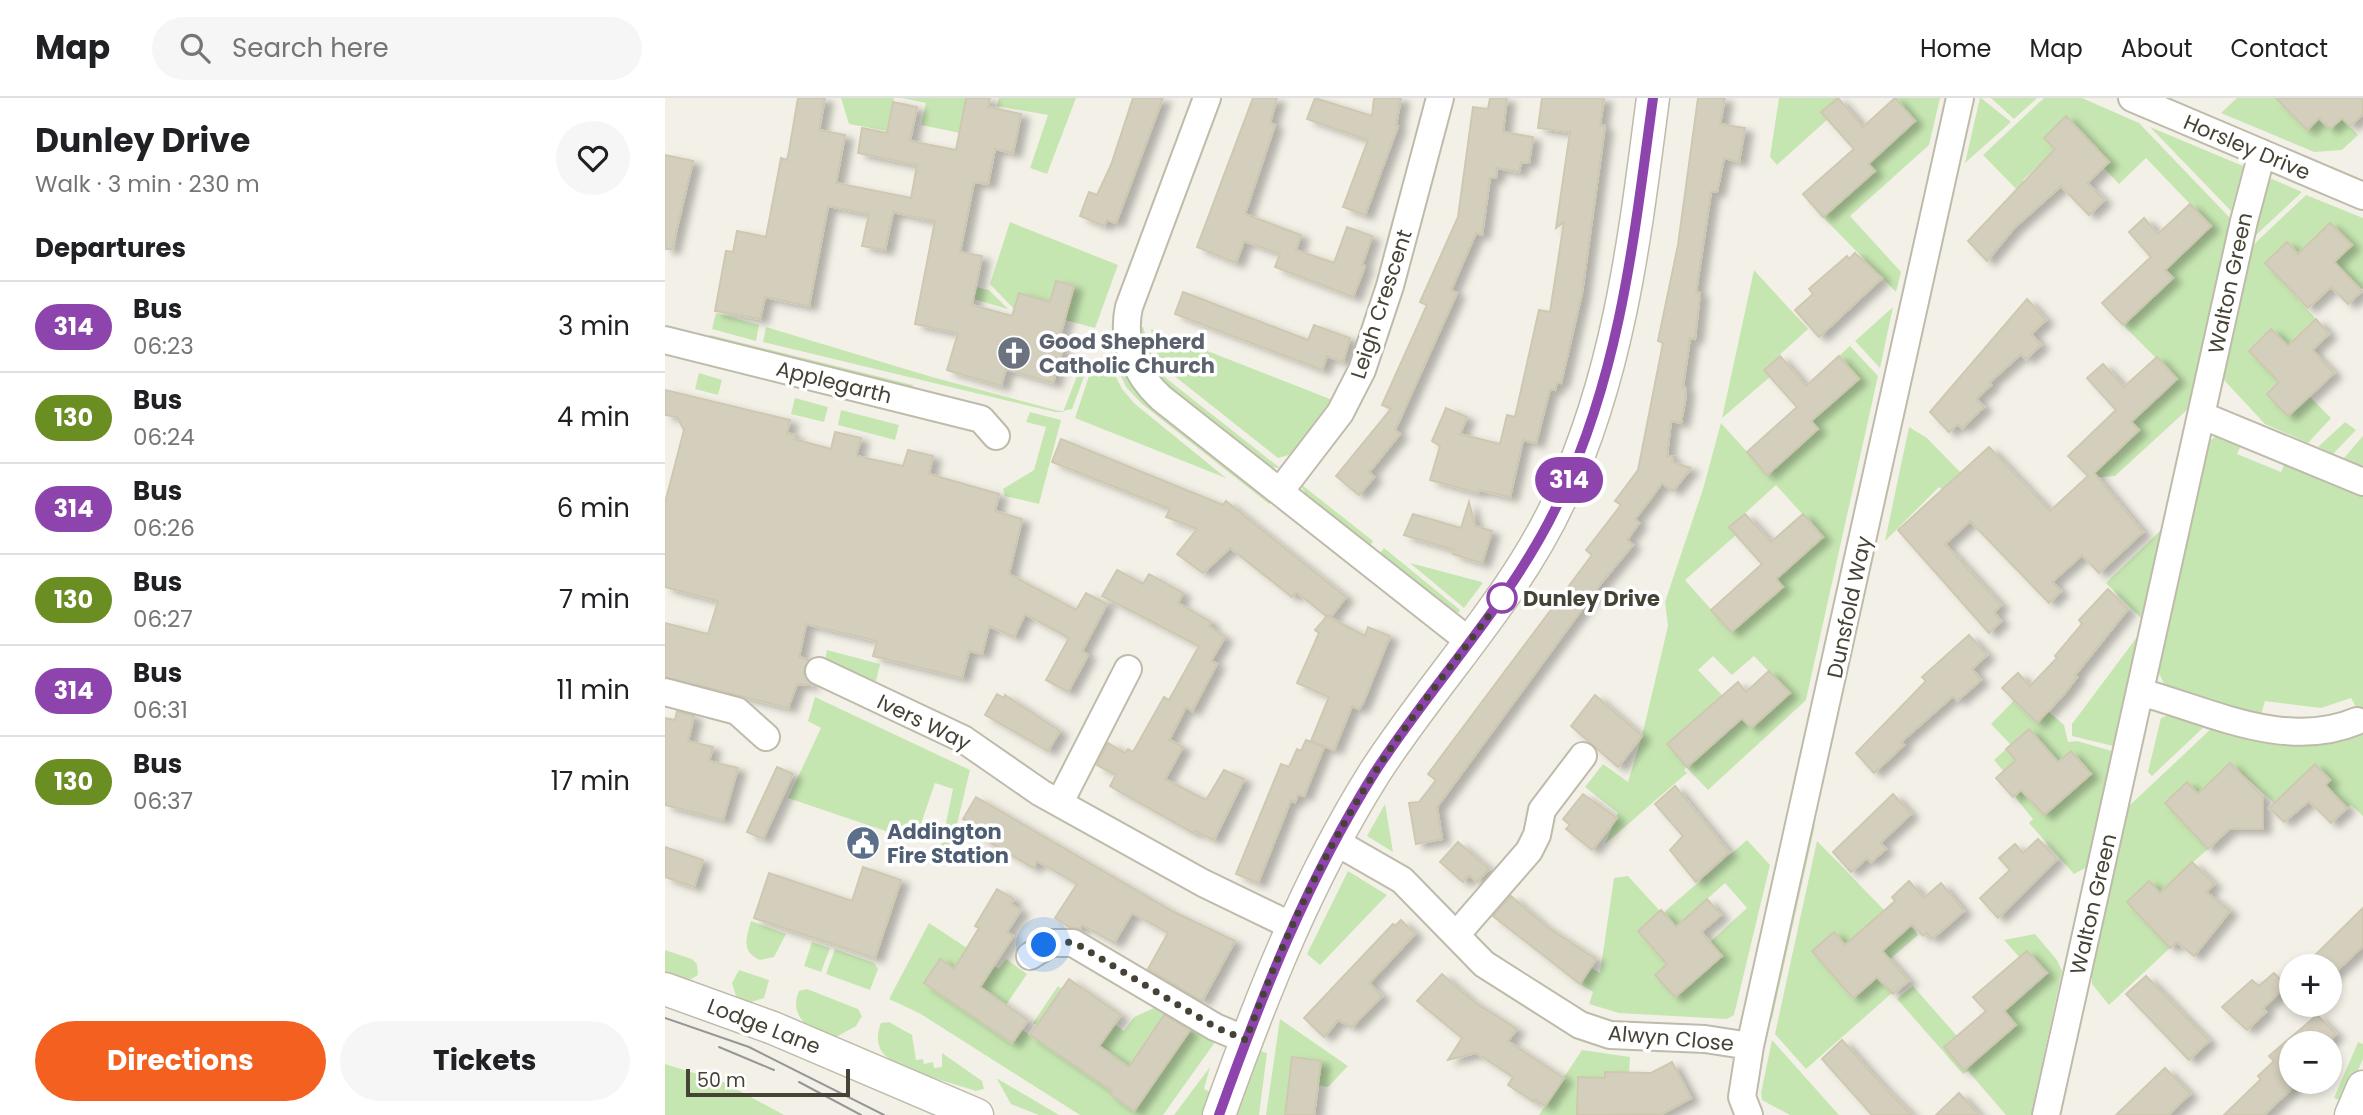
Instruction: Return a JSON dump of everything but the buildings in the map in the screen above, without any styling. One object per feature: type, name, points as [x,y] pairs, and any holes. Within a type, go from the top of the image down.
[{"type":"street","points":[[1207,98],[1129,307],[1128,343],[1139,372],[1154,392],[1469,641]]},
{"type":"street","name":"Leigh Crescent","points":[[1281,490],[1340,413],[1362,370],[1390,286],[1440,98]]},
{"type":"street","points":[[1219,1115],[1292,926],[1334,841],[1399,737],[1515,578],[1553,515],[1597,408],[1624,301],[1653,98]]},
{"type":"street","name":"Dunsfold Way","points":[[1749,1115],[1742,1097],[1750,1045],[1960,98]]},
{"type":"street","name":"Horsley Drive","points":[[2132,98],[2363,196]]},
{"type":"street","name":"Walton Green","points":[[2046,1115],[2250,193],[2262,153]]},
{"type":"street","name":"Applegarth","points":[[665,340],[981,419],[996,436]]},
{"type":"street","points":[[2201,415],[2363,482]]},
{"type":"street","points":[[1060,802],[1128,669]]},
{"type":"street","name":"Ivers Way","points":[[819,671],[963,739],[1027,785],[1203,883],[1292,926]]},
{"type":"street","points":[[665,692],[737,710],[766,737]]},
{"type":"street","points":[[2140,692],[2284,732],[2319,733],[2357,721]]},
{"type":"street","points":[[1456,935],[1529,851],[1537,835],[1542,810],[1583,757]]},
{"type":"street","name":"Alwyn Close","points":[[1334,841],[1404,882],[1504,979],[1590,1030],[1616,1035],[1705,1039],[1750,1045]]},
{"type":"street","points":[[1030,956],[1051,943],[1073,943],[1215,1027],[1246,1040]]},
{"type":"street","name":"Lodge Lane","points":[[665,989],[762,1024],[977,1115]]},
{"type":"green space","points":[[841,98],[894,98],[888,131],[849,124]]},
{"type":"green space","points":[[902,98],[968,98],[960,133],[921,125],[926,103]]},
{"type":"green space","points":[[999,98],[1076,98],[1047,174],[1030,168],[1048,115],[997,106]]},
{"type":"green space","points":[[1779,98],[1838,98],[1821,112],[1828,119],[1777,165],[1770,157]]},
{"type":"green space","points":[[1895,98],[1940,98],[1929,145],[1850,216],[1901,272],[1896,292],[1823,217],[1874,171],[1862,157],[1877,155],[1915,122]]},
{"type":"green space","points":[[1980,98],[2011,122],[1965,163]]},
{"type":"green space","points":[[1991,98],[2037,98],[2014,119]]},
{"type":"green space","points":[[2044,98],[2082,98],[2139,123],[2230,218],[2188,409],[2115,476],[2089,478],[2139,431],[2131,422],[2177,379],[2123,325],[2172,278],[2165,270],[2211,226],[2146,158],[2119,184],[2103,167],[2109,161],[2066,117],[2044,138],[2061,156],[2050,166],[2044,160],[2023,180],[2033,191],[2025,198],[1983,155]]},
{"type":"green space","points":[[2237,98],[2276,98],[2307,130],[2319,118],[2342,118],[2358,135],[2342,150],[2314,152],[2221,113]]},
{"type":"green space","points":[[2150,127],[2243,166],[2231,211]]},
{"type":"green space","points":[[2272,179],[2302,192],[2255,236],[2268,181]]},
{"type":"green space","points":[[2306,195],[2363,218],[2363,288],[2361,290],[2346,274],[2342,277],[2331,265],[2351,245],[2331,223],[2304,260],[2287,242],[2265,263],[2316,319],[2291,350],[2271,329],[2249,350],[2269,372],[2275,366],[2288,416],[2309,396],[2331,418],[2308,443],[2265,424],[2222,378],[2251,247]]},
{"type":"green space","points":[[1010,222],[1118,265],[1095,328],[1065,320],[1074,286],[1056,281],[1050,302],[1019,293],[1014,309],[990,284]]},
{"type":"green space","points":[[1754,270],[1808,329],[1764,369],[1770,377],[1722,418]]},
{"type":"green space","points":[[956,283],[989,290],[1008,309],[963,296]]},
{"type":"green space","points":[[1893,307],[1880,368],[1855,341]]},
{"type":"green space","points":[[716,313],[759,325],[756,341],[712,329]]},
{"type":"green space","points":[[766,327],[932,377],[1060,411],[1055,412],[763,342]]},
{"type":"green space","points":[[1138,327],[1143,327],[1153,359],[1167,379],[1280,468],[1270,467],[1164,383],[1146,357]]},
{"type":"green space","points":[[1151,329],[1331,401],[1289,455],[1278,458],[1168,371],[1153,347]]},
{"type":"green space","points":[[710,335],[913,385],[912,392],[709,341]]},
{"type":"green space","points":[[1850,346],[1878,376],[1806,700],[1708,790],[1686,767],[1684,770],[1687,773],[1605,844],[1618,813],[1585,787],[1603,764],[1628,782],[1642,736],[1668,626],[1665,602],[1703,489],[1721,423],[1767,474],[1818,429],[1811,421],[1859,379],[1839,356]],"holes":[[[1776,485],[1823,537],[1775,579],[1782,587],[1731,632],[1685,580],[1736,535],[1730,527]],[[1713,656],[1732,675],[1754,656],[1789,693],[1742,718],[1687,767],[1667,744],[1722,695],[1698,670]]]},
{"type":"green space","points":[[1082,363],[1088,366],[1072,409],[1064,410]]},
{"type":"green space","points":[[1092,367],[1112,369],[1122,389],[1135,404],[1226,478],[1075,418]]},
{"type":"green space","points":[[1118,369],[1272,500],[1269,504],[1142,404],[1126,387]]},
{"type":"green space","points":[[699,373],[722,380],[718,395],[695,389]]},
{"type":"green space","points":[[795,398],[828,407],[824,422],[791,414]]},
{"type":"green space","points":[[841,410],[899,425],[895,440],[838,425]]},
{"type":"green space","points":[[1030,412],[1061,420],[1039,504],[1005,496],[1003,489],[1034,470],[1046,427],[1026,422]]},
{"type":"green space","points":[[2345,422],[2356,430],[2333,454],[2318,447]]},
{"type":"green space","points":[[1909,427],[1927,438],[1961,473],[1943,490],[1939,487],[1885,541]]},
{"type":"green space","points":[[2217,435],[2243,441],[2237,454],[2281,472],[2288,456],[2363,489],[2363,709],[2359,712],[2351,698],[2321,708],[2265,701],[2260,718],[2166,688],[2156,667],[2207,444]]},
{"type":"green space","points":[[2363,436],[2363,465],[2362,466],[2344,458]]},
{"type":"green space","points":[[1300,485],[1373,541],[1370,546],[1307,496]]},
{"type":"green space","points":[[2161,532],[2142,619],[2106,583]]},
{"type":"green space","points":[[1384,548],[1460,610],[1459,613],[1448,608],[1380,553]]},
{"type":"green space","points":[[1410,563],[1482,582],[1482,584],[1464,608]]},
{"type":"green space","points":[[2140,633],[2113,746],[2072,736],[2072,724]]},
{"type":"green space","points":[[827,650],[880,664],[876,681],[823,668]]},
{"type":"green space","points":[[2024,690],[2064,725],[2068,742],[2077,741],[2112,751],[2087,867],[2074,874],[2029,823],[2033,819],[2015,797],[2021,792],[1994,760],[2006,749],[2027,773],[2024,793],[2044,815],[2091,774],[2071,751],[2052,768],[2048,750],[2029,729],[2011,745],[1991,724]]},
{"type":"green space","points":[[815,697],[970,770],[949,858],[940,852],[953,789],[935,783],[915,841],[788,798],[821,728],[808,721]]},
{"type":"green space","points":[[2169,715],[2207,724],[2152,776],[2148,772],[2161,718]]},
{"type":"green space","points":[[2214,726],[2289,744],[2325,743],[2363,731],[2363,816],[2351,805],[2347,808],[2325,785],[2330,780],[2315,764],[2274,803],[2230,763],[2209,783],[2204,800],[2186,782],[2165,804],[2208,849],[2192,863],[2167,899],[2149,881],[2127,902],[2170,948],[2109,1005],[2092,984],[2092,974],[2129,806]]},
{"type":"green space","points":[[1385,804],[1393,852],[1367,836]]},
{"type":"green space","points":[[1810,824],[1815,825],[1772,1019],[1768,1018]]},
{"type":"green space","points":[[1747,840],[1770,865],[1734,1015],[1727,1019],[1619,1013],[1589,1004],[1593,992],[1580,984],[1590,967],[1600,973],[1614,878],[1628,876],[1660,911],[1638,931],[1657,953],[1674,958],[1655,975],[1675,997],[1722,956],[1710,942],[1747,908],[1725,883],[1686,918],[1681,933],[1663,913]]},
{"type":"green space","points":[[1817,841],[1886,912],[1893,906],[1918,935],[1882,966],[1875,958],[1897,937],[1879,916],[1858,934],[1851,951],[1833,932],[1812,951],[1853,997],[1876,976],[1892,993],[1806,1069],[1775,1034]]},
{"type":"green space","points":[[1348,871],[1387,895],[1320,965],[1307,954]]},
{"type":"green space","points":[[751,921],[786,934],[774,957],[760,960],[747,949]]},
{"type":"green space","points":[[929,923],[999,969],[1006,959],[1027,974],[1006,1005],[941,960],[924,983],[1011,1043],[1021,1029],[1112,1091],[1110,1095],[1134,1111],[1195,1022],[1218,1038],[1163,1115],[1080,1115],[919,1013],[889,999]]},
{"type":"green space","points":[[2035,934],[2057,960],[2062,971],[2031,1115],[2006,1115],[1968,1071],[1963,1074],[1897,999],[1913,986],[1957,1036],[1964,1070],[2016,1025],[2001,1008],[2046,974],[2027,951],[2019,957],[2004,940]]},
{"type":"green space","points":[[812,942],[830,948],[821,972],[804,966]]},
{"type":"green space","points":[[835,949],[874,963],[878,969],[870,990],[826,974]]},
{"type":"green space","points":[[665,950],[692,959],[697,964],[698,975],[688,981],[665,975]]},
{"type":"green space","points":[[739,970],[769,980],[764,998],[748,1003],[736,996],[732,983]]},
{"type":"green space","points":[[1058,986],[1124,1031],[1134,1017],[1163,1004],[1169,1008],[1129,1067],[1047,1011],[1036,1025],[1033,1023]]},
{"type":"green space","points":[[807,989],[858,1009],[862,1016],[856,1026],[838,1036],[812,1029],[800,1017],[797,1009],[799,991]]},
{"type":"green space","points":[[1280,1019],[1348,1066],[1328,1087],[1318,1085],[1321,1061],[1292,1057],[1285,1115],[1266,1115]]},
{"type":"green space","points":[[889,1022],[912,1035],[916,1060],[923,1059],[924,1064],[933,1062],[934,1068],[942,1067],[942,1053],[982,1081],[984,1089],[976,1091],[895,1063],[879,1046],[878,1032],[881,1023]]},
{"type":"green space","points":[[1772,1040],[1839,1115],[1790,1115],[1762,1100],[1761,1093]]},
{"type":"green space","points":[[2358,1042],[2363,1044],[2363,1059],[2344,1102],[2334,1098],[2336,1094],[2342,1094],[2342,1079]]},
{"type":"green space","points":[[1257,1050],[1267,1053],[1259,1115],[1233,1115]]},
{"type":"green space","points":[[1582,1050],[1630,1057],[1629,1073],[1605,1072],[1605,1078],[1578,1089],[1577,1115],[1539,1115]]},
{"type":"green space","points":[[665,1064],[723,1082],[784,1115],[665,1115]]},
{"type":"green space","points":[[1210,1067],[1204,1089],[1212,1093],[1203,1115],[1174,1115]]},
{"type":"green space","points":[[997,1079],[1059,1115],[1039,1115],[1011,1104]]},
{"type":"tram line","points":[[665,1018],[749,1047],[884,1115]]},
{"type":"tram line","points":[[719,1047],[774,1070]]},
{"type":"tram line","points":[[799,1082],[861,1115]]},
{"type":"bus line","name":"314","points":[[1219,1115],[1281,950],[1333,843],[1420,705],[1515,578],[1563,494],[1597,408],[1617,338],[1632,254],[1653,98]]},
{"type":"place","name":"Good Shepherd Catholic Church","points":[[1014,353]]},
{"type":"place","name":"Dunley Drive","points":[[1502,598]]},
{"type":"place","name":"Addington Fire Station","points":[[863,843]]},
{"type":"route","points":[[1044,945],[1065,941],[1080,946],[1215,1027],[1246,1040],[1292,926],[1333,843],[1420,705],[1502,598]]}]
